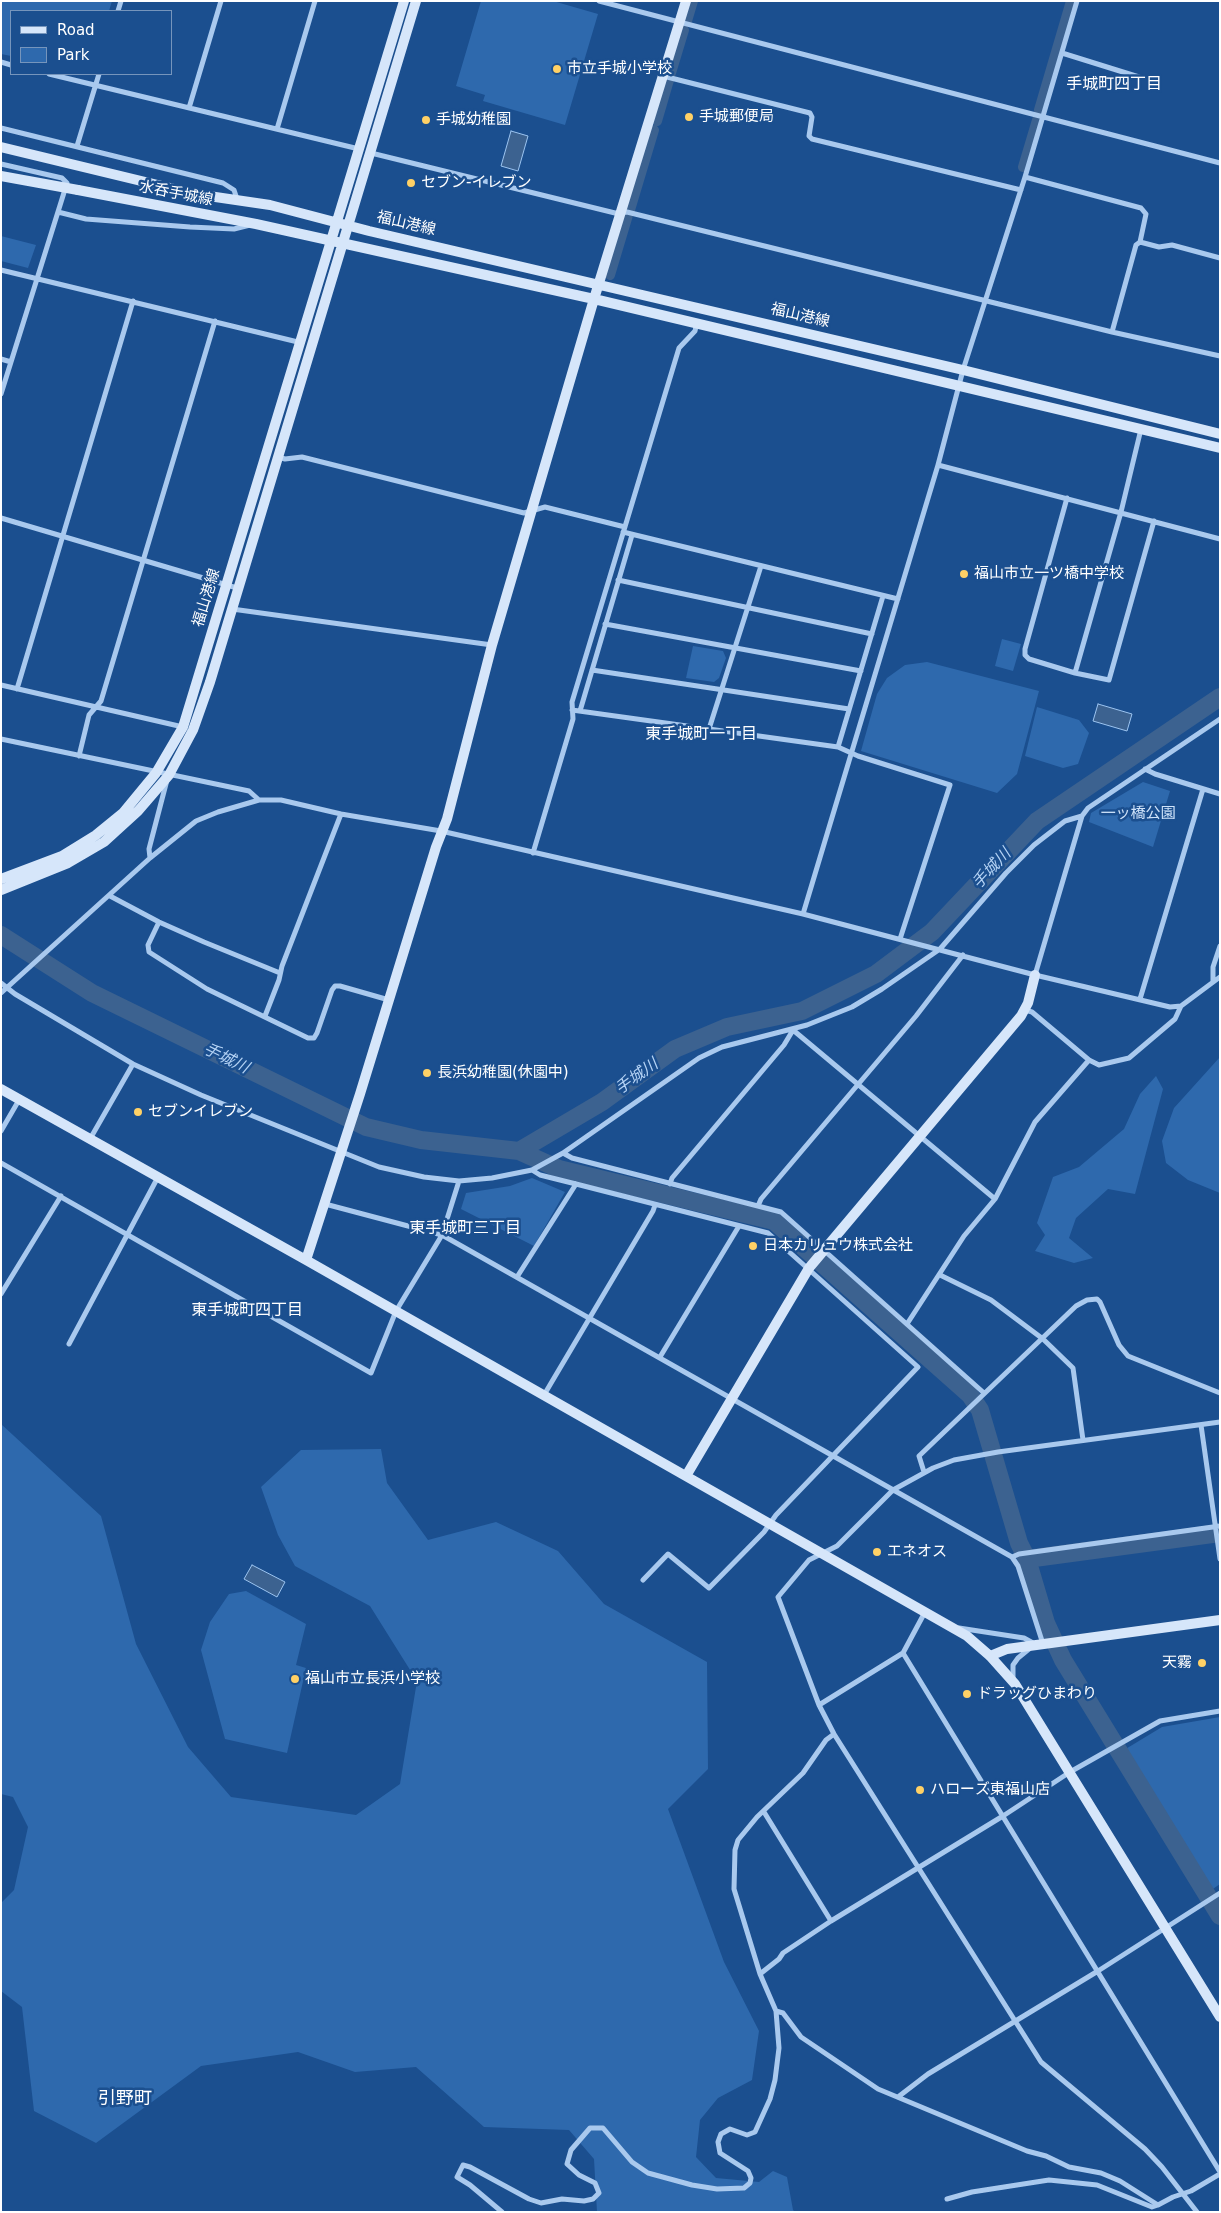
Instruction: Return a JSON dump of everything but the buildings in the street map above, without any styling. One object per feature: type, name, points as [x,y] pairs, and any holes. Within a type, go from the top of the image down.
[{"type":"street","points":[[189,108],[221,1]]},
{"type":"street","points":[[276,129],[315,1]]},
{"type":"street","points":[[336,223],[404,1]]},
{"type":"street","points":[[344,244],[416,1]]},
{"type":"street","points":[[599,1],[1220,163]]},
{"type":"street","points":[[306,1260],[447,818],[492,645],[594,299],[686,1]]},
{"type":"street","points":[[803,914],[938,465],[963,370],[1025,177],[1077,1]]},
{"type":"street","points":[[1062,53],[1139,77]]},
{"type":"street","points":[[53,75],[359,150]]},
{"type":"street","points":[[77,146],[99,75]]},
{"type":"street","points":[[663,76],[810,113],[812,117],[809,136],[812,139],[1020,190]]},
{"type":"street","points":[[1,128],[224,183],[234,190],[238,200]]},
{"type":"street","name":"水呑手城線","points":[[1,147],[195,194],[270,206],[336,223]]},
{"type":"street","points":[[371,153],[987,300],[1112,332],[1220,356]]},
{"type":"street","points":[[1,164],[62,178],[67,183],[11,362],[3,378],[1,394]]},
{"type":"street","name":"水呑手城線","points":[[1,176],[256,224],[344,244]]},
{"type":"street","points":[[1025,177],[1141,208],[1146,214],[1140,242],[1136,245],[1112,332]]},
{"type":"street","points":[[58,212],[86,219],[190,228],[234,228],[256,224]]},
{"type":"street","name":"福山港線","points":[[1,890],[68,863],[104,842],[138,812],[169,775],[188,729],[231,609],[232,587],[277,457],[336,223],[963,370],[1220,434]]},
{"type":"street","points":[[1140,242],[1159,247],[1172,245],[1220,258]]},
{"type":"street","name":"福山港線","points":[[1,879],[62,856],[96,835],[123,813],[156,773],[188,729],[306,344],[344,244],[697,322],[958,387],[1220,448]]},
{"type":"street","points":[[1,270],[306,344]]},
{"type":"street","points":[[17,689],[133,301]]},
{"type":"street","points":[[79,756],[89,715],[101,701],[215,321]]},
{"type":"street","points":[[533,853],[573,719],[572,702],[679,348],[695,331],[697,322]]},
{"type":"street","points":[[1,359],[11,362]]},
{"type":"street","points":[[1075,673],[1121,512],[1142,429]]},
{"type":"street","points":[[277,457],[285,459],[302,457],[524,512],[545,507],[624,530],[632,535],[898,599]]},
{"type":"street","points":[[938,465],[1220,539]]},
{"type":"street","points":[[1066,498],[1025,648],[1025,655],[1029,659],[1075,673],[1109,680],[1154,521]]},
{"type":"street","points":[[1,518],[232,587]]},
{"type":"street","points":[[580,711],[632,535]]},
{"type":"street","points":[[709,729],[761,566]]},
{"type":"street","points":[[618,580],[872,634]]},
{"type":"street","points":[[838,747],[883,596]]},
{"type":"street","points":[[231,609],[492,645]]},
{"type":"street","points":[[605,624],[860,670]]},
{"type":"street","points":[[592,670],[849,709]]},
{"type":"street","points":[[1,685],[188,729]]},
{"type":"street","points":[[572,710],[838,747],[858,756],[950,785],[903,939]]},
{"type":"street","points":[[686,1476],[810,1267],[1025,1010],[1082,816],[1088,808],[1220,719]]},
{"type":"street","points":[[1,739],[249,791],[259,800]]},
{"type":"street","points":[[1145,769],[1155,774],[1220,794]]},
{"type":"street","points":[[150,858],[149,849],[169,775]]},
{"type":"street","points":[[1140,999],[1203,789]]},
{"type":"street","points":[[1,992],[110,896],[150,858],[196,821],[218,812],[259,800],[281,800],[341,814],[441,832],[803,914],[1170,1007],[1180,1006],[1220,977]]},
{"type":"street","points":[[265,1016],[341,814]]},
{"type":"street","points":[[1,983],[75,1031],[133,1064],[379,1168],[424,1177],[459,1181],[492,1178],[533,1170],[556,1158],[699,1058],[722,1047],[793,1030],[852,1007],[882,990],[937,949],[1006,872],[1034,845],[1065,821],[1082,816]]},
{"type":"street","points":[[110,896],[159,922],[280,973]]},
{"type":"street","points":[[159,922],[148,945],[149,952],[207,989],[308,1038],[314,1038],[335,986],[389,1000]]},
{"type":"street","points":[[1213,981],[1213,966],[1220,946]]},
{"type":"street","points":[[758,1206],[761,1199],[916,1016],[963,955]]},
{"type":"street","points":[[1025,1010],[1032,1012],[1089,1060],[1099,1065],[1129,1058],[1175,1019],[1180,1006]]},
{"type":"street","points":[[793,1030],[995,1200]]},
{"type":"street","points":[[670,1184],[672,1178],[784,1044],[793,1030]]},
{"type":"street","points":[[907,1324],[964,1236],[995,1200],[1034,1122],[1089,1060]]},
{"type":"street","points":[[90,1140],[133,1064]]},
{"type":"street","points":[[1,1089],[967,1636],[990,1656],[1015,1684],[1220,2017]]},
{"type":"street","points":[[1,1131],[19,1100]]},
{"type":"street","points":[[563,1153],[572,1158],[781,1212],[823,1252],[907,1324],[982,1394]]},
{"type":"street","points":[[1,1163],[371,1372],[396,1311],[442,1235],[459,1181]]},
{"type":"street","points":[[533,1170],[540,1175],[768,1233],[810,1267],[918,1367],[709,1588],[668,1554],[643,1580]]},
{"type":"street","points":[[69,1344],[158,1177]]},
{"type":"street","points":[[517,1277],[576,1184]]},
{"type":"street","points":[[1,1294],[61,1196]]},
{"type":"street","points":[[324,1204],[442,1235],[1012,1557],[1018,1566],[1047,1643]]},
{"type":"street","points":[[544,1395],[656,1205]]},
{"type":"street","points":[[660,1357],[740,1226]]},
{"type":"street","points":[[940,1275],[992,1300],[1043,1339],[1074,1368],[1083,1440]]},
{"type":"street","points":[[924,1472],[919,1456],[1076,1306],[1087,1300],[1097,1299],[1100,1302],[1119,1345],[1128,1356],[1220,1393]]},
{"type":"street","points":[[1197,2212],[1162,2167],[1145,2149],[1041,2062],[920,1867],[834,1734],[819,1705],[778,1597],[809,1560],[837,1546],[893,1490],[924,1472],[954,1460],[998,1452],[1220,1422]]},
{"type":"street","points":[[1201,1425],[1217,1527],[1220,1559]]},
{"type":"street","points":[[1012,1557],[1030,1552],[1217,1527]]},
{"type":"street","points":[[819,1705],[903,1653],[925,1611]]},
{"type":"street","points":[[990,1656],[1007,1649],[1220,1620]]},
{"type":"street","points":[[953,1628],[1047,1643]]},
{"type":"street","points":[[1015,1684],[1012,1673],[1013,1665],[1018,1658],[1047,1643]]},
{"type":"street","points":[[903,1653],[1220,2173],[1192,2191],[1152,2206],[1097,2185],[1049,2180],[972,2192],[947,2199]]},
{"type":"street","points":[[760,1974],[779,1959],[783,1953],[831,1921],[1111,1748],[1160,1721],[1220,1712]]},
{"type":"street","points":[[502,2212],[457,2176],[463,2165],[528,2199],[541,2203],[562,2199],[584,2201],[593,2199],[599,2193],[594,2183],[579,2175],[567,2164],[571,2150],[590,2128],[603,2128],[632,2162],[648,2172],[717,2189],[744,2188],[750,2183],[751,2178],[748,2170],[720,2153],[718,2142],[721,2134],[730,2129],[747,2135],[755,2132],[770,2099],[775,2080],[778,2048],[776,2011],[760,1974],[743,1924],[734,1888],[735,1850],[738,1840],[803,1773],[826,1740],[834,1734]]},
{"type":"street","points":[[764,1812],[831,1921]]},
{"type":"street","points":[[898,2097],[902,2092],[928,2074],[1014,2020],[1098,1971],[1220,1893]]},
{"type":"street","points":[[776,2011],[783,2013],[801,2037],[878,2089],[1027,2151],[1046,2156],[1069,2166],[1114,2178],[1158,2205]]},
{"type":"green space","points":[[1,1],[112,1],[109,10],[10,10],[10,56],[1,54]]},
{"type":"green space","points":[[481,1],[553,1],[598,14],[565,125],[483,101],[485,95],[456,86]]},
{"type":"green space","points":[[1,236],[36,245],[28,268],[1,261]]},
{"type":"green space","points":[[1002,639],[1021,644],[1013,671],[995,666]]},
{"type":"green space","points":[[693,646],[723,651],[726,658],[719,678],[714,682],[686,678]]},
{"type":"green space","points":[[927,662],[1039,691],[1017,774],[997,793],[861,751],[877,694],[887,678],[905,665]]},
{"type":"green space","points":[[1037,707],[1079,720],[1089,733],[1078,764],[1063,768],[1025,756]]},
{"type":"green space","name":"一ッ橋公園","points":[[1143,782],[1170,791],[1153,847],[1089,822],[1091,813]]},
{"type":"green space","points":[[1220,1057],[1220,1193],[1188,1180],[1166,1163],[1162,1141],[1174,1108]]},
{"type":"green space","points":[[1156,1076],[1163,1089],[1135,1194],[1108,1189],[1076,1218],[1069,1238],[1093,1258],[1074,1263],[1035,1251],[1045,1235],[1037,1223],[1053,1177],[1079,1167],[1124,1129],[1140,1094]]},
{"type":"green space","points":[[532,1178],[565,1192],[534,1246],[461,1209],[466,1193],[510,1186]]},
{"type":"green space","points":[[1,1424],[101,1516],[136,1644],[188,1747],[231,1797],[356,1815],[400,1784],[417,1681],[370,1606],[295,1566],[278,1535],[261,1487],[301,1450],[381,1449],[387,1483],[428,1540],[496,1522],[558,1551],[604,1604],[707,1662],[708,1769],[668,1809],[724,1962],[759,2031],[752,2080],[718,2098],[700,2120],[696,2157],[716,2178],[759,2182],[773,2171],[787,2177],[793,2210],[795,2212],[597,2212],[594,2159],[569,2130],[484,2127],[416,2067],[355,2072],[298,2052],[201,2066],[96,2143],[34,2111],[22,2007],[1,1991],[1,1903],[14,1890],[28,1827],[13,1797],[1,1794]]},
{"type":"green space","points":[[246,1591],[306,1624],[296,1665],[306,1668],[287,1753],[225,1739],[201,1650],[210,1622],[229,1594]]},
{"type":"green space","points":[[1220,1717],[1220,1884],[1210,1891],[1124,1750],[1162,1727]]},
{"type":"shaded area","points":[[511,131],[528,136],[518,171],[501,166]]},
{"type":"shaded area","points":[[1098,704],[1132,714],[1127,731],[1093,721]]},
{"type":"shaded area","points":[[252,1565],[285,1582],[277,1597],[244,1579]]},
{"type":"waterway","points":[[687,21],[693,1]]},
{"type":"waterway","points":[[1039,110],[1071,1]]},
{"type":"waterway","points":[[671,73],[684,30]]},
{"type":"waterway","points":[[657,121],[669,80]]},
{"type":"waterway","points":[[1023,167],[1037,120]]},
{"type":"waterway","points":[[630,210],[654,130]]},
{"type":"waterway","points":[[610,275],[628,215]]},
{"type":"waterway","name":"手城川","points":[[519,1151],[602,1102],[675,1049],[727,1027],[802,1011],[876,974],[932,932],[1037,821],[1220,697]]},
{"type":"waterway","points":[[1,935],[92,993],[366,1127],[421,1140],[519,1151],[559,1169],[774,1221],[970,1395],[980,1410],[1019,1543],[1027,1559],[1046,1623],[1063,1660],[1220,1916]]},
{"type":"waterway","points":[[1027,1559],[1220,1533]]},
{"type":"place","name":"市立手城小学校","points":[[557,69]]},
{"type":"place","name":"手城郵便局","points":[[689,117]]},
{"type":"place","name":"手城幼稚園","points":[[426,120]]},
{"type":"place","name":"セブン-イレブン","points":[[411,183]]},
{"type":"place","name":"福山市立一ツ橋中学校","points":[[964,574]]},
{"type":"place","name":"長浜幼稚園(休園中)","points":[[427,1073]]},
{"type":"place","name":"セブンイレブン","points":[[138,1112]]},
{"type":"place","name":"日本カリュウ株式会社","points":[[753,1246]]},
{"type":"place","name":"エネオス","points":[[877,1552]]},
{"type":"place","name":"天霧","points":[[1202,1663]]},
{"type":"place","name":"福山市立長浜小学校","points":[[295,1679]]},
{"type":"place","name":"ドラッグひまわり","points":[[967,1694]]},
{"type":"place","name":"ハローズ東福山店","points":[[920,1790]]},
{"type":"district","name":"手城町四丁目","points":[[1114,85]]},
{"type":"district","name":"東手城町一丁目","points":[[701,735]]},
{"type":"district","name":"東手城町三丁目","points":[[465,1229]]},
{"type":"district","name":"東手城町四丁目","points":[[247,1311]]},
{"type":"district","name":"引野町","points":[[125,2099]]}]
